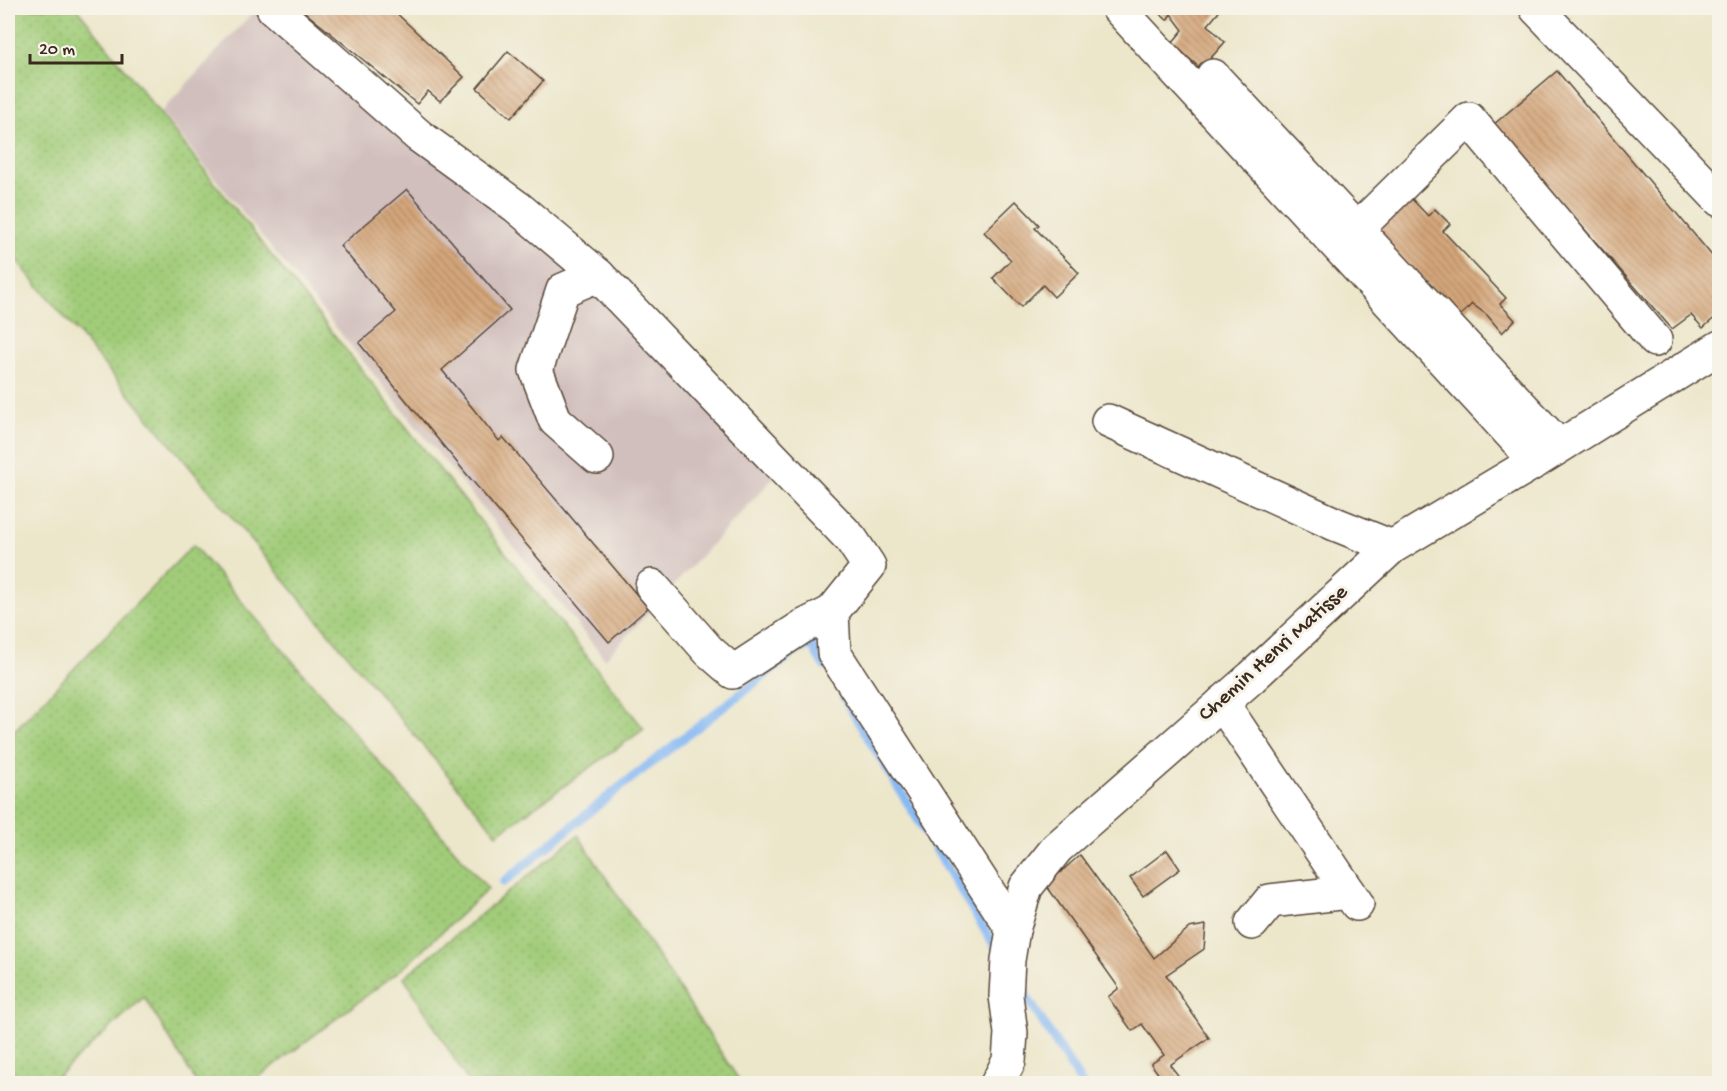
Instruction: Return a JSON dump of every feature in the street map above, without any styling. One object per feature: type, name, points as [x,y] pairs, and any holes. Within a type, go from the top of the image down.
[{"type":"street","points":[[273,8],[419,136],[517,207],[598,275],[851,539],[869,566],[832,612],[802,627],[733,672],[710,651],[652,586]]},
{"type":"street","points":[[1118,8],[1547,453]]},
{"type":"street","points":[[1536,8],[1719,200]]},
{"type":"street","points":[[1213,76],[1357,230],[1547,453]]},
{"type":"street","points":[[1357,230],[1469,119],[1655,340]]},
{"type":"street","points":[[597,457],[555,420],[536,370],[563,290],[598,275]]},
{"type":"street","name":"Chemin Henri Matisse","points":[[997,1083],[1009,1061],[1011,1033],[1006,996],[1008,960],[1013,930],[1026,887],[1057,848],[1222,703],[1392,547],[1719,347]]},
{"type":"street","points":[[1108,421],[1335,524],[1392,547]]},
{"type":"street","points":[[832,612],[834,653],[1013,930]]},
{"type":"street","points":[[1222,703],[1353,898],[1269,902],[1252,923]]},
{"type":"shaded area","points":[[254,11],[597,291],[779,472],[605,659],[161,112]]},
{"type":"green space","points":[[8,8],[77,8],[644,729],[497,834],[8,250]]},
{"type":"green space","points":[[193,545],[488,889],[403,968],[251,1083],[197,1083],[144,997],[50,1083],[8,1083],[8,737]]},
{"type":"green space","points":[[578,835],[741,1083],[469,1083],[404,977]]},
{"type":"building","points":[[300,8],[391,8],[464,77],[440,101],[428,91],[417,104]]},
{"type":"building","points":[[1163,8],[1222,8],[1208,25],[1225,42],[1201,69],[1172,43],[1183,30],[1171,14],[1167,20],[1158,12]]},
{"type":"building","points":[[508,51],[543,81],[511,118],[477,88]]},
{"type":"building","points":[[1557,71],[1719,264],[1719,291],[1713,297],[1719,304],[1719,314],[1703,328],[1691,315],[1672,329],[1493,125]]},
{"type":"building","points":[[407,189],[510,310],[442,370],[499,441],[503,437],[648,608],[609,642],[359,343],[396,312],[340,246]]},
{"type":"building","points":[[1409,196],[1428,216],[1435,209],[1450,224],[1443,231],[1506,298],[1500,304],[1515,320],[1502,333],[1487,315],[1472,304],[1459,317],[1374,230]]},
{"type":"building","points":[[1016,201],[1039,225],[1035,228],[1079,273],[1054,297],[1043,285],[1021,307],[993,278],[1011,260],[984,232]]},
{"type":"building","points":[[1167,850],[1180,869],[1143,896],[1130,878]]},
{"type":"building","points":[[1080,855],[1154,958],[1189,928],[1206,925],[1204,949],[1166,975],[1209,1038],[1170,1065],[1184,1083],[1165,1083],[1151,1064],[1164,1055],[1142,1024],[1132,1031],[1108,997],[1119,988],[1046,885]]},
{"type":"waterway","points":[[504,882],[615,791],[797,650],[811,644],[824,666]]},
{"type":"waterway","points":[[844,698],[999,953]]},
{"type":"waterway","points":[[1016,980],[1082,1084]]}]
